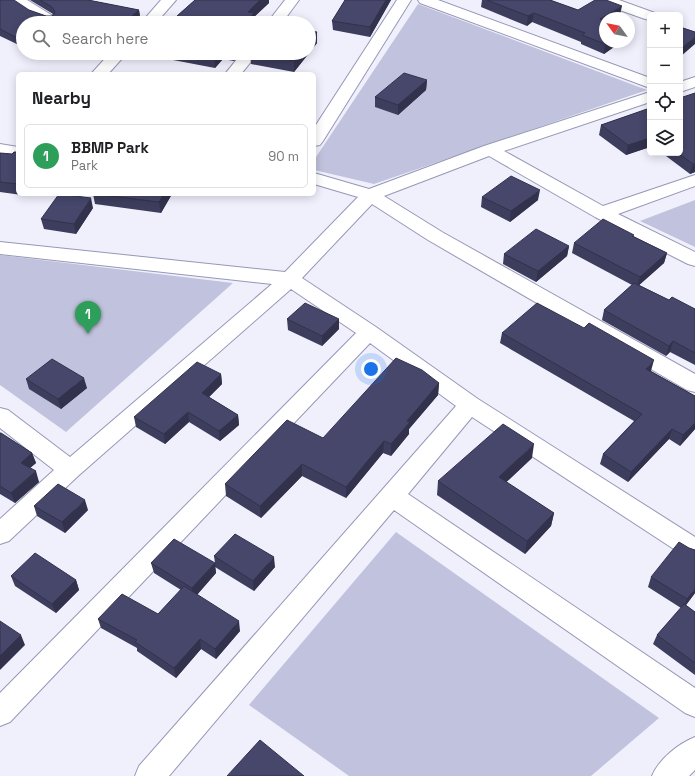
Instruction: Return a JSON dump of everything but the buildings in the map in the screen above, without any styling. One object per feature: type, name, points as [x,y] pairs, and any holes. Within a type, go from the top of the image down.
[{"type":"street","points":[[17,0],[43,16]]},
{"type":"street","points":[[154,16],[169,0]]},
{"type":"street","points":[[279,16],[292,0]]},
{"type":"street","points":[[316,138],[404,0]]},
{"type":"street","points":[[424,0],[647,82]]},
{"type":"street","points":[[605,0],[647,15]]},
{"type":"street","points":[[101,72],[112,60]]},
{"type":"street","points":[[236,72],[245,60]]},
{"type":"street","points":[[683,86],[695,82]]},
{"type":"street","points":[[0,534],[70,470],[290,279],[370,195],[490,150],[647,98]]},
{"type":"street","points":[[0,149],[16,152]]},
{"type":"street","points":[[490,150],[602,213],[695,260]]},
{"type":"street","points":[[316,179],[370,195],[435,236],[695,384]]},
{"type":"street","points":[[602,213],[695,180]]},
{"type":"street","points":[[0,248],[290,279],[368,332],[470,405],[695,550]]},
{"type":"street","points":[[0,713],[368,332]]},
{"type":"street","points":[[150,776],[470,405]]},
{"type":"street","points":[[0,416],[70,470]]},
{"type":"street","points":[[392,496],[695,704]]},
{"type":"street","points":[[667,776],[695,751]]},
{"type":"shaded area","points":[[418,4],[647,90],[374,184],[316,170],[316,157]]},
{"type":"shaded area","points":[[695,200],[695,247],[640,221]]},
{"type":"shaded area","points":[[0,255],[233,283],[66,432],[0,385]]},
{"type":"shaded area","points":[[396,532],[659,718],[591,776],[349,776],[249,705]]},
{"type":"place","name":"BBMP Park","points":[[88,334]]}]
